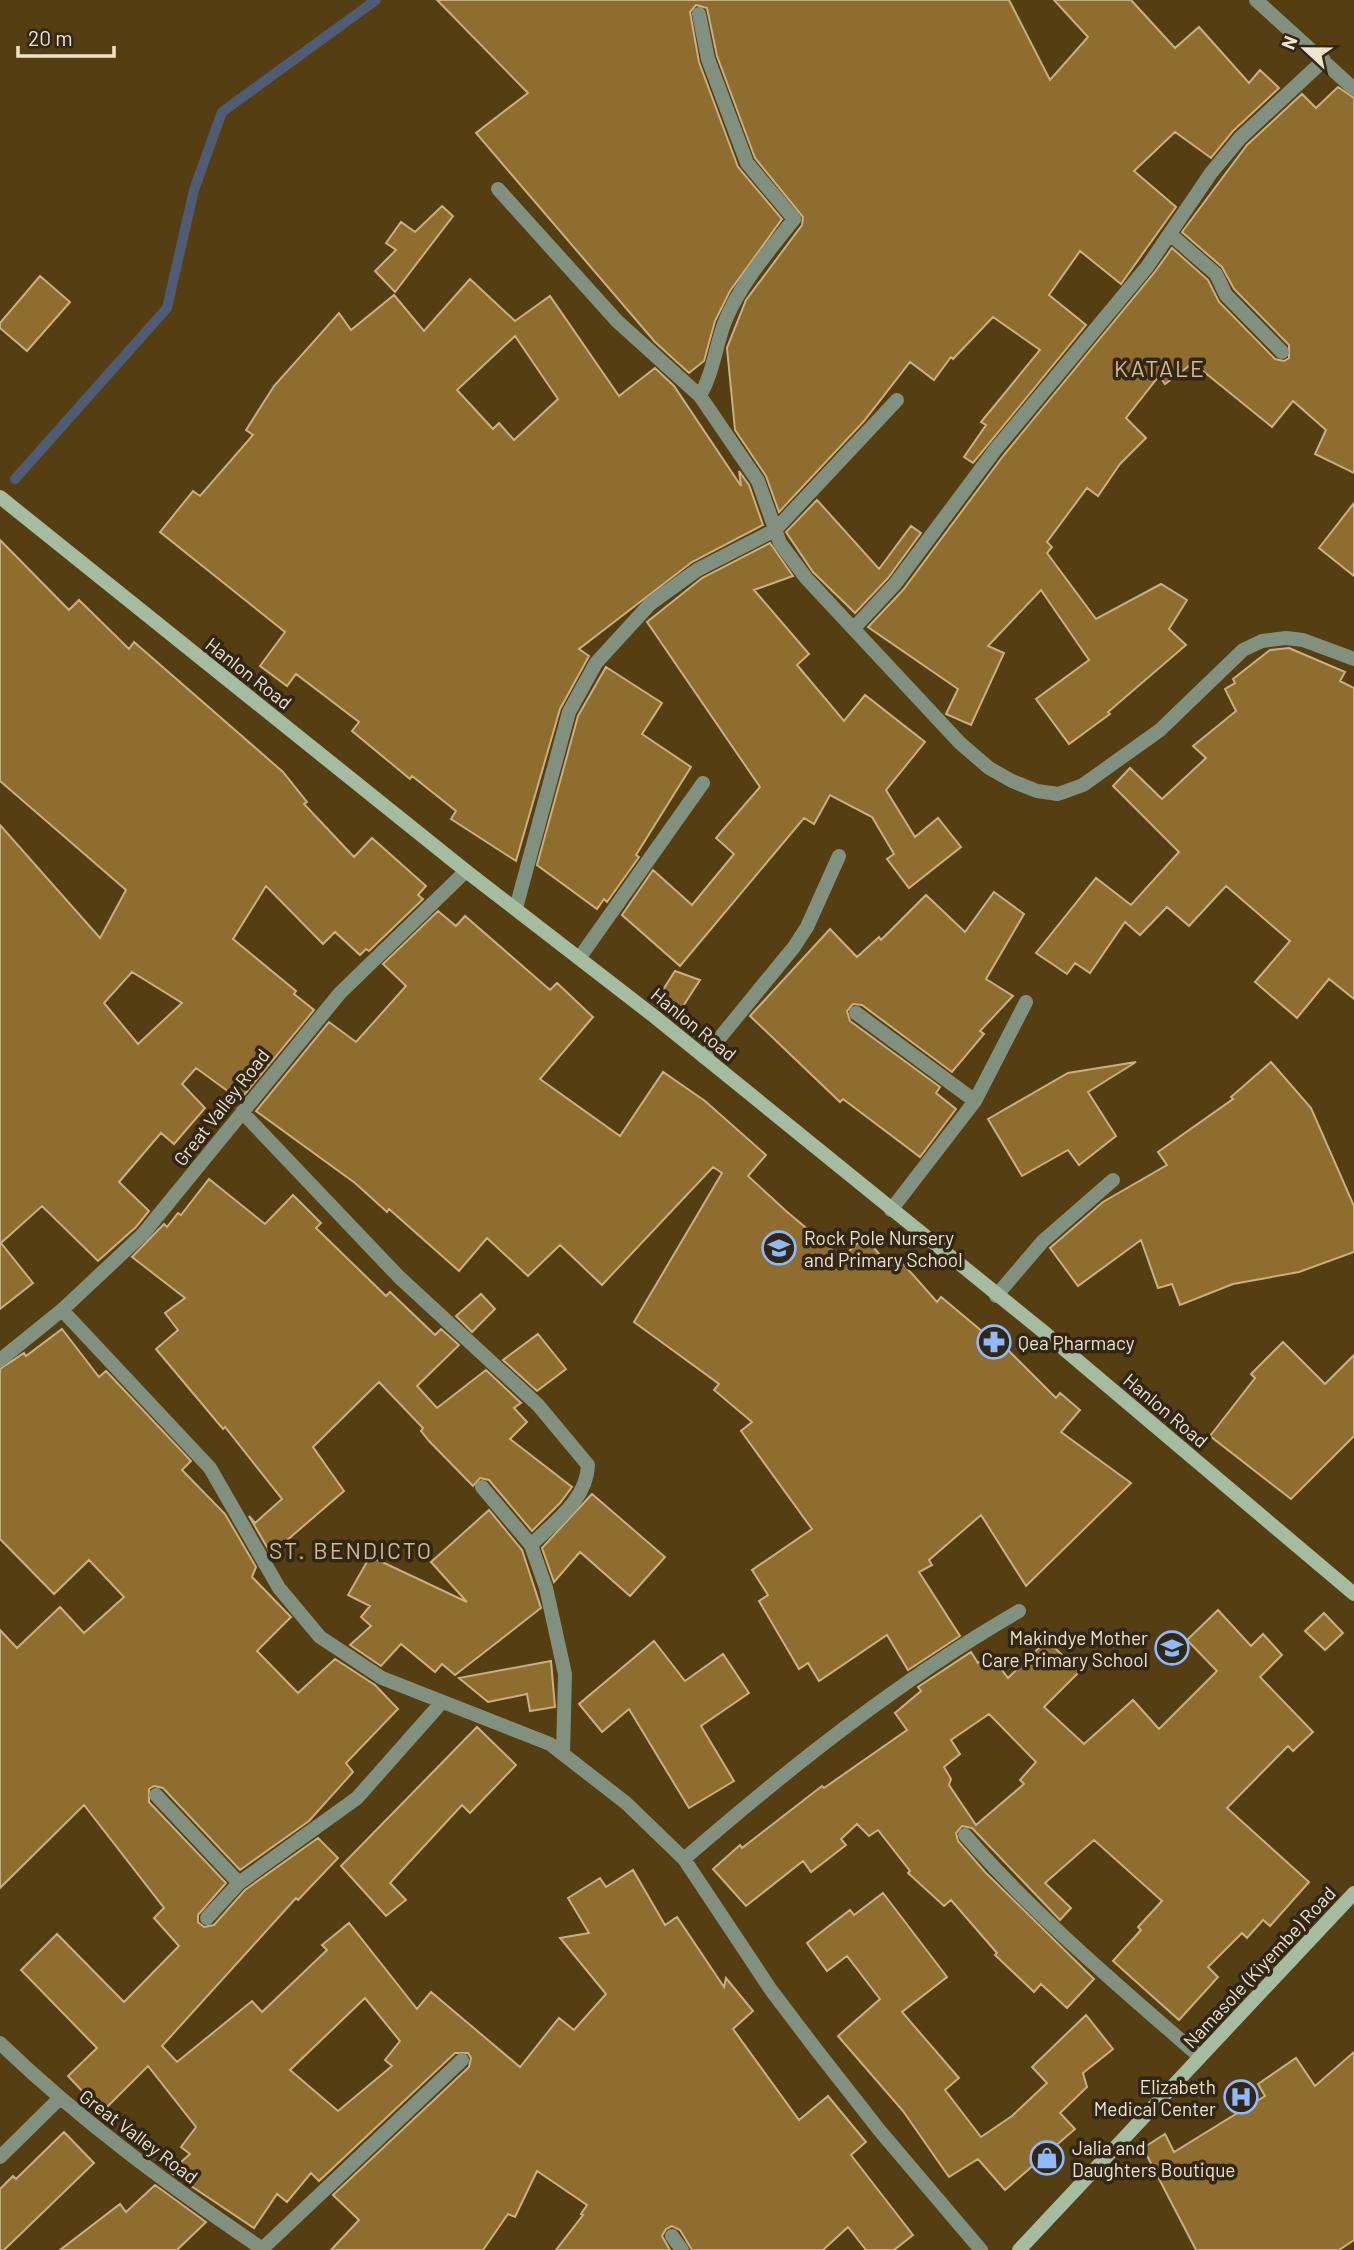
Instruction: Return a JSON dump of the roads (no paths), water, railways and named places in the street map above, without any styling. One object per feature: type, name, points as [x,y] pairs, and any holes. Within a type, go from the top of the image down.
[{"type":"main road","name":"Hanlon Road","points":[[0,497],[466,871],[580,957],[704,1057],[1354,1594]]},
{"type":"main road","name":"Namasole (Kiyembe) Road","points":[[1019,2250],[1354,1893]]},
{"type":"street","points":[[1256,0],[1354,89]]},
{"type":"street","points":[[699,15],[708,59],[747,163],[794,219],[744,285],[724,323],[710,378],[700,396]]},
{"type":"street","points":[[854,628],[895,584],[995,450],[1147,267],[1210,173],[1240,138],[1324,60]]},
{"type":"street","points":[[498,189],[617,321],[700,396],[758,481],[780,543],[806,578],[934,716],[989,768],[1037,791],[1058,794],[1083,785],[1160,730],[1243,650],[1262,641],[1286,638],[1303,640],[1354,659]]},
{"type":"street","points":[[1170,234],[1216,274],[1226,295],[1282,352]]},
{"type":"street","points":[[516,908],[569,712],[596,663],[650,604],[697,570],[775,530],[897,400]]},
{"type":"street","points":[[580,957],[703,783]]},
{"type":"street","points":[[704,1057],[807,928],[839,856]]},
{"type":"street","name":"Great Valley Road","points":[[0,1360],[62,1310],[143,1234],[340,993],[466,871]]},
{"type":"street","points":[[891,1210],[975,1101],[1026,1002]]},
{"type":"street","points":[[856,1013],[975,1101]]},
{"type":"street","points":[[242,1112],[399,1277],[538,1405],[587,1465],[587,1479],[580,1496],[531,1545]]},
{"type":"street","points":[[996,1296],[1043,1241],[1113,1180]]},
{"type":"street","points":[[62,1310],[210,1468],[279,1588],[320,1637],[382,1678],[538,1737],[626,1803],[684,1859],[771,1990],[815,2048],[880,2131],[981,2250]]},
{"type":"street","points":[[482,1487],[531,1545],[546,1588],[565,1674],[563,1754]]},
{"type":"street","points":[[684,1859],[790,1767],[960,1646],[1018,1611]]},
{"type":"street","points":[[207,1918],[239,1883],[357,1798],[442,1702]]},
{"type":"street","points":[[156,1795],[239,1883]]},
{"type":"street","points":[[965,1835],[998,1873],[1085,1956],[1200,2057]]},
{"type":"street","name":"Great Valley Road","points":[[0,2043],[59,2099],[263,2249]]},
{"type":"street","points":[[263,2249],[462,2060]]},
{"type":"street","points":[[0,2158],[59,2099]]},
{"type":"street","points":[[672,2236],[682,2250]]},
{"type":"waterway","points":[[15,479],[167,308],[194,190],[222,112],[376,0]]},
{"type":"place","name":"Rock Pole Nursery and Primary School","points":[[779,1248]]},
{"type":"place","name":"Qea Pharmacy","points":[[994,1342]]},
{"type":"place","name":"Makindye Mother Care Primary School","points":[[1172,1648]]},
{"type":"place","name":"Elizabeth Medical Center","points":[[1241,2097]]},
{"type":"place","name":"Jalia and Daughters Boutique","points":[[1047,2158]]},
{"type":"district","name":"KATALE","points":[[1160,368]]},
{"type":"district","name":"ST. BENDICTO","points":[[351,1550]]}]
